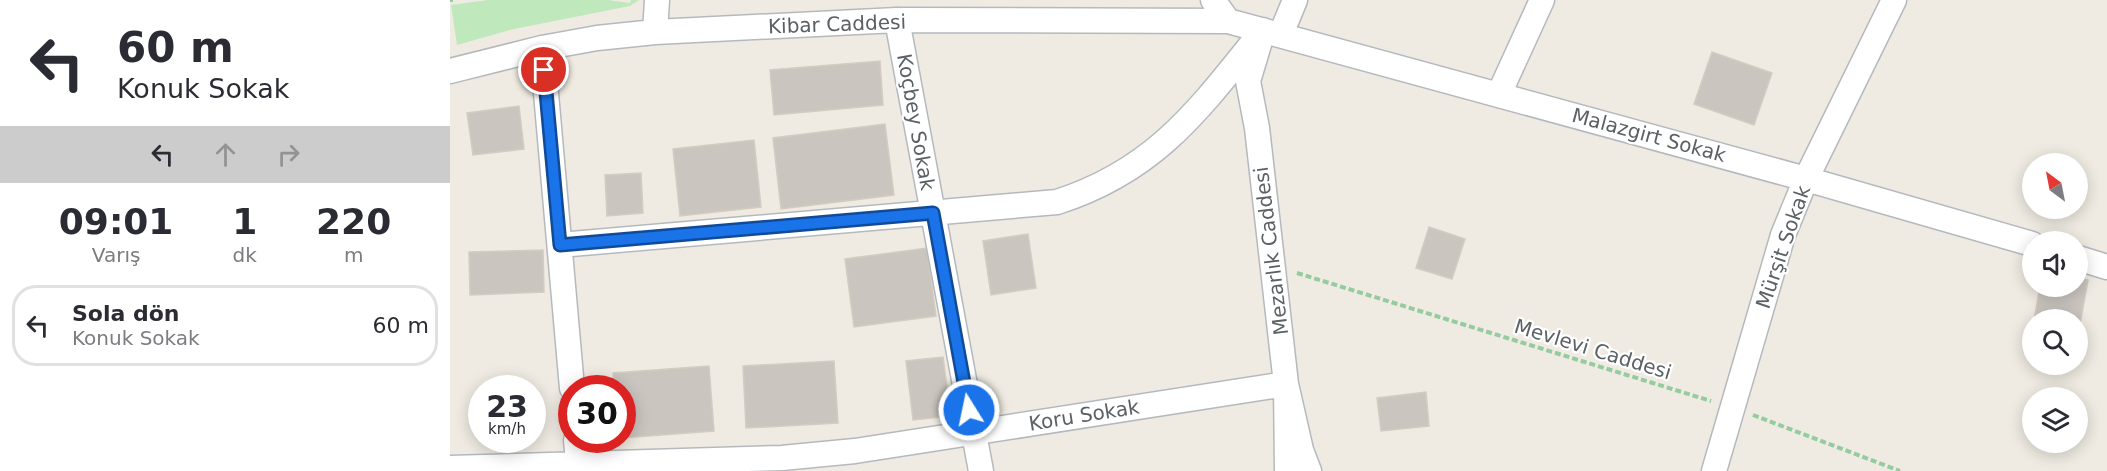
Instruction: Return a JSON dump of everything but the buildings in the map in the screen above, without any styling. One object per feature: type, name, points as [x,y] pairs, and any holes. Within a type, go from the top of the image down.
[{"type":"street","points":[[655,32],[657,0]]},
{"type":"street","points":[[1213,0],[1228,21]]},
{"type":"street","points":[[560,245],[1057,202],[1090,192],[1146,159],[1195,116],[1272,32],[1295,0]]},
{"type":"street","points":[[1499,94],[1542,0]]},
{"type":"street","name":"Mürşit Sokak","points":[[1714,471],[1783,235],[1806,178],[1894,0]]},
{"type":"street","name":"Kibar Caddesi","points":[[450,71],[542,48],[597,38],[655,32],[897,20],[1228,21],[1272,32]]},
{"type":"street","name":"Koçbey Sokak","points":[[897,20],[981,471]]},
{"type":"street","name":"Malazgirt Sokak","points":[[1272,32],[1806,178],[2022,241]]},
{"type":"street","name":"Mezarlık Caddesi","points":[[1272,32],[1248,81],[1257,129],[1286,384],[1300,450],[1309,471]]},
{"type":"street","points":[[542,48],[571,375]]},
{"type":"street","points":[[2088,261],[2107,267]]},
{"type":"street","points":[[1286,384],[1287,471]]},
{"type":"street","name":"Koru Sokak","points":[[450,468],[579,467],[782,458],[855,451],[1286,384]]},
{"type":"path","name":"Mevlevi Caddesi","points":[[1274,266],[1734,408],[1900,471]]},
{"type":"green space","points":[[488,0],[608,0],[630,3],[631,0],[639,0],[630,6],[514,29],[457,45],[451,5]]},
{"type":"route","points":[[544,70],[560,245],[933,213],[969,410]]}]
